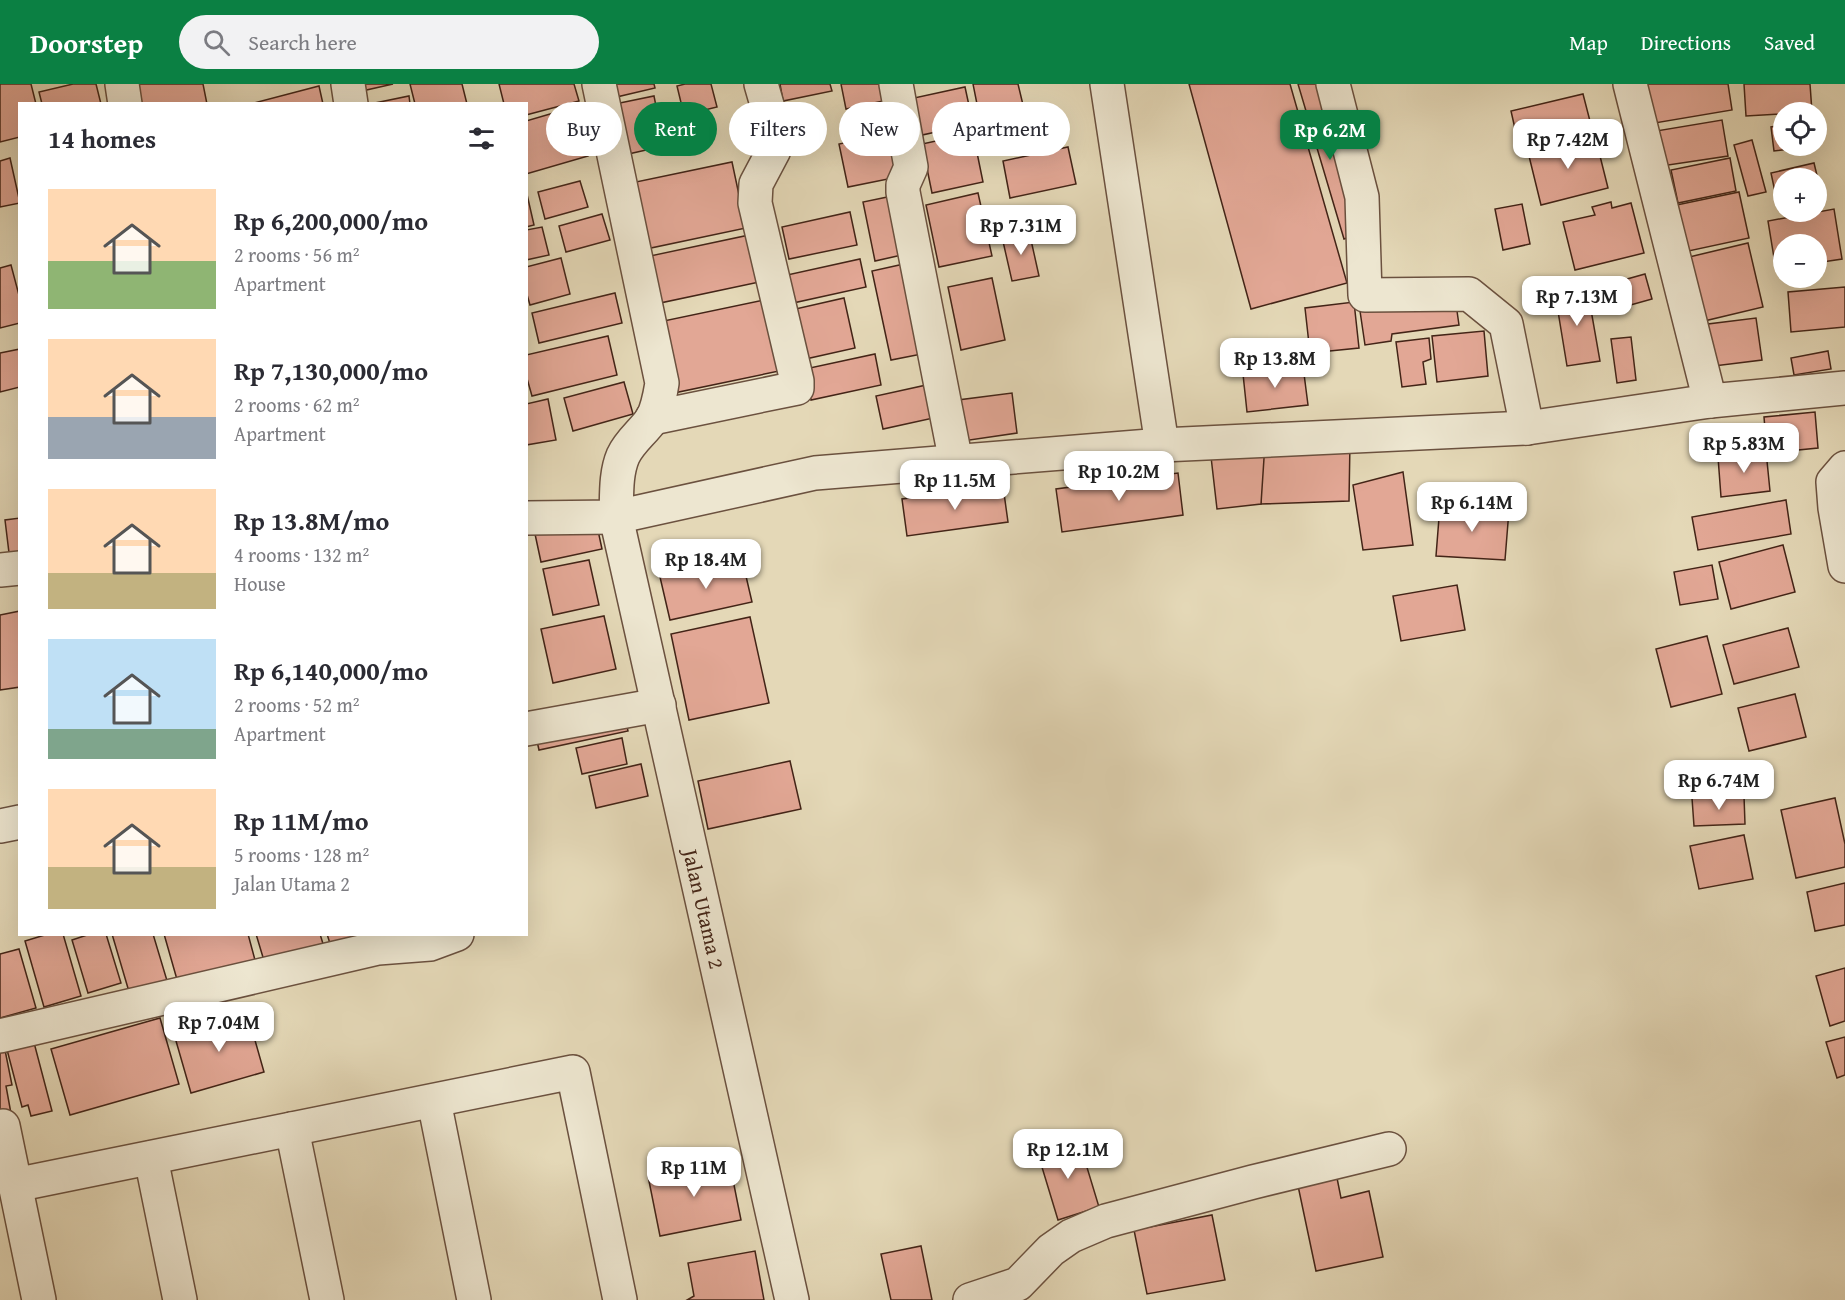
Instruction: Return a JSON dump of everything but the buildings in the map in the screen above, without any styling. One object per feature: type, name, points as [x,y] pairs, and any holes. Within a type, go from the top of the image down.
[{"type":"street","points":[[122,84],[125,102]]},
{"type":"street","points":[[348,84],[351,102]]},
{"type":"street","points":[[599,84],[662,383],[659,402],[652,418]]},
{"type":"street","points":[[652,418],[797,388],[755,203],[756,184],[774,150],[774,129],[761,84]]},
{"type":"street","points":[[896,84],[911,167],[903,185],[903,192],[956,462]]},
{"type":"street","points":[[1107,84],[1162,445]]},
{"type":"street","points":[[1333,84],[1362,197],[1365,295],[1469,294],[1506,324],[1527,428]]},
{"type":"street","points":[[1630,84],[1710,400]]},
{"type":"street","points":[[528,518],[616,517],[815,473],[1162,445],[1527,428],[1710,400],[1845,388]]},
{"type":"street","name":"Jalan Utama 2","points":[[652,418],[630,443],[623,457],[619,470],[616,517],[792,1300]]},
{"type":"street","points":[[1845,468],[1833,482],[1834,508],[1845,566]]},
{"type":"street","points":[[0,570],[18,568]]},
{"type":"street","points":[[528,729],[659,705]]},
{"type":"street","points":[[0,825],[18,822]]},
{"type":"street","points":[[0,1036],[378,948],[430,944],[452,936]]},
{"type":"street","points":[[12,1207],[151,1158],[573,1072],[620,1300]]},
{"type":"street","points":[[434,1101],[474,1300]]},
{"type":"street","points":[[3,1126],[12,1207],[39,1300]]},
{"type":"street","points":[[292,1129],[327,1300]]},
{"type":"street","points":[[970,1300],[1018,1284],[1051,1250],[1071,1236],[1106,1221],[1389,1149]]},
{"type":"street","points":[[151,1158],[180,1300]]}]
